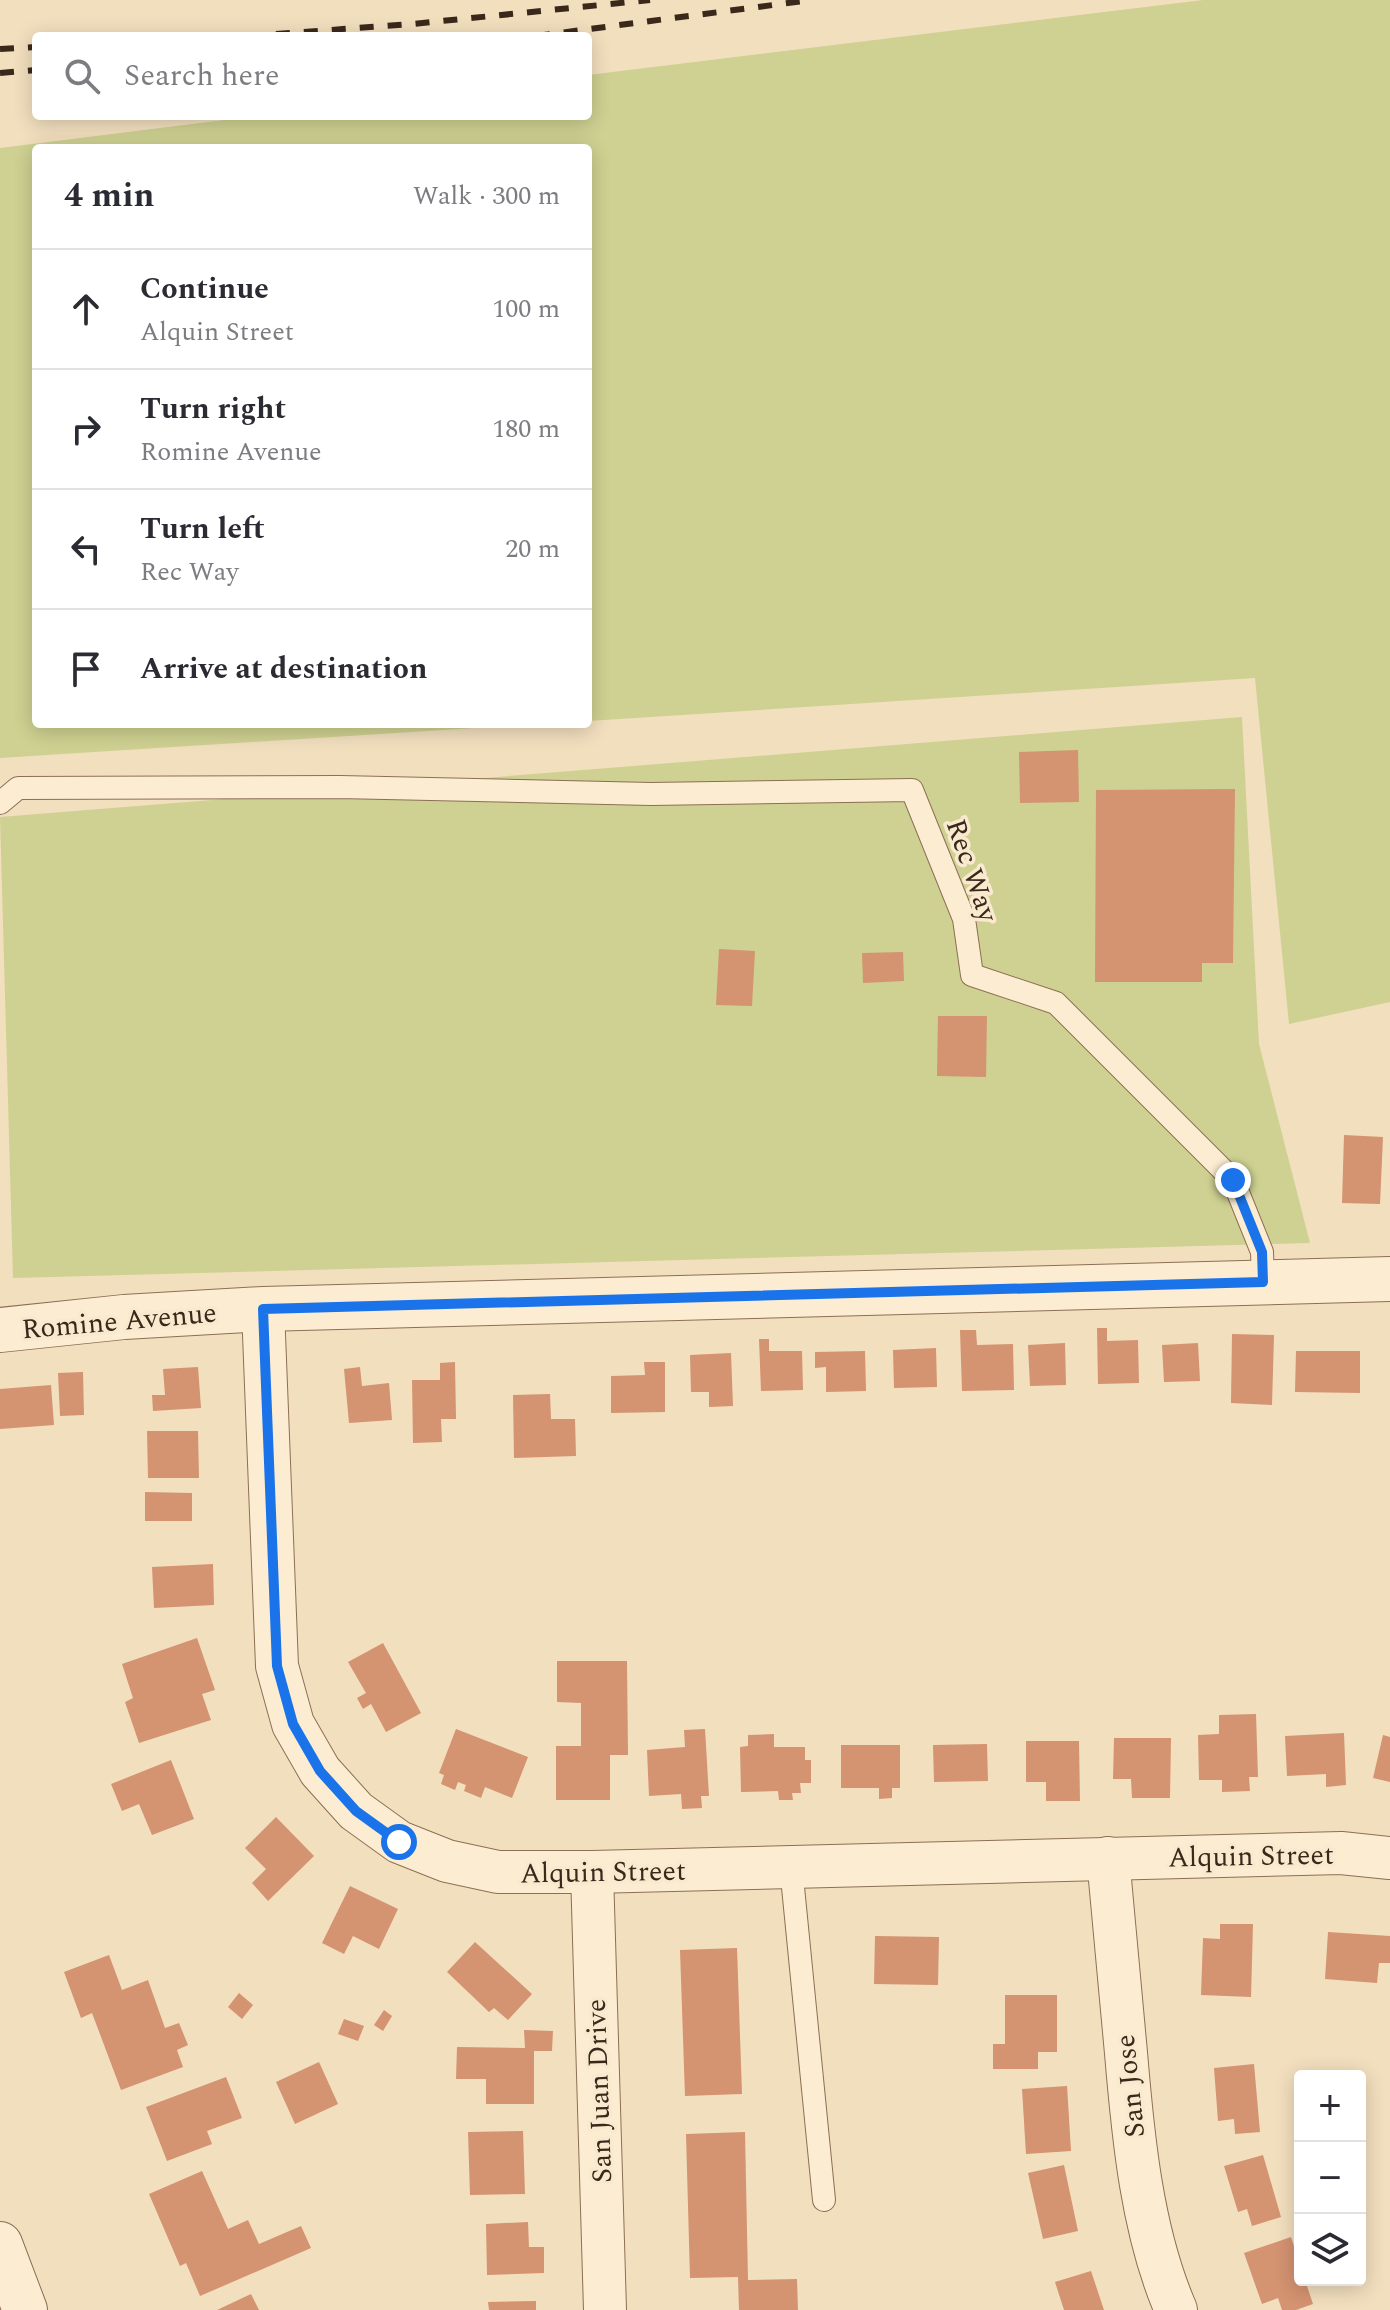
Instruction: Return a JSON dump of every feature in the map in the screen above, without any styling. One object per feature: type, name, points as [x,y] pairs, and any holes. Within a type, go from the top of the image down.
[{"type":"street","name":"Romine Avenue","points":[[0,1330],[124,1317],[263,1309],[1390,1279]]},
{"type":"street","name":"Alquin Street","points":[[263,1309],[277,1666],[293,1724],[320,1771],[356,1811],[399,1842],[447,1861],[498,1872],[1341,1853],[1390,1858]]},
{"type":"street","name":"San Jose","points":[[1108,1858],[1133,2136],[1149,2222],[1166,2286],[1176,2310]]},
{"type":"street","name":"San Juan Drive","points":[[592,1872],[605,2310]]},
{"type":"street","points":[[0,2244],[25,2310]]},
{"type":"lane","name":"Rec Way","points":[[0,803],[18,788],[340,787],[651,794],[912,790],[964,919],[972,975],[1056,1003],[1233,1180],[1262,1252],[1263,1282]]},
{"type":"lane","points":[[791,1867],[824,2200]]},
{"type":"green space","points":[[1203,0],[1390,0],[1390,1002],[1289,1024],[1255,678],[592,721],[592,144],[32,144],[225,120],[592,120],[592,75]]},
{"type":"green space","points":[[32,144],[32,728],[473,728],[0,758],[0,148]]},
{"type":"green space","points":[[1242,717],[1259,1044],[1310,1243],[13,1278],[0,817]]},
{"type":"building","points":[[1078,750],[1079,802],[1020,803],[1019,752]]},
{"type":"building","points":[[1235,789],[1233,963],[1202,963],[1202,982],[1095,982],[1096,790]]},
{"type":"building","points":[[719,949],[755,951],[752,1006],[716,1005]]},
{"type":"building","points":[[903,952],[904,981],[863,983],[862,953]]},
{"type":"building","points":[[938,1016],[987,1016],[986,1077],[937,1076]]},
{"type":"building","points":[[1344,1135],[1383,1137],[1380,1204],[1342,1203]]},
{"type":"building","points":[[1097,1328],[1107,1328],[1107,1341],[1138,1340],[1139,1383],[1098,1384]]},
{"type":"building","points":[[960,1330],[976,1330],[977,1345],[1013,1344],[1014,1390],[962,1391]]},
{"type":"building","points":[[1232,1334],[1274,1335],[1272,1405],[1231,1403]]},
{"type":"building","points":[[759,1339],[769,1339],[769,1351],[802,1351],[803,1390],[761,1391]]},
{"type":"building","points":[[1065,1343],[1066,1385],[1030,1386],[1028,1345]]},
{"type":"building","points":[[1198,1343],[1200,1381],[1164,1382],[1162,1345]]},
{"type":"building","points":[[936,1348],[937,1387],[894,1388],[893,1350]]},
{"type":"building","points":[[865,1351],[866,1391],[826,1392],[826,1367],[815,1368],[815,1352]]},
{"type":"building","points":[[1296,1351],[1360,1351],[1360,1393],[1295,1392]]},
{"type":"building","points":[[731,1353],[733,1406],[709,1407],[709,1392],[691,1392],[690,1355]]},
{"type":"building","points":[[455,1362],[456,1419],[441,1419],[442,1442],[413,1443],[412,1380],[440,1380],[440,1363]]},
{"type":"building","points":[[644,1362],[665,1362],[665,1412],[611,1413],[611,1376],[645,1375]]},
{"type":"building","points":[[198,1367],[201,1408],[153,1411],[152,1395],[165,1395],[163,1369]]},
{"type":"building","points":[[360,1367],[362,1386],[389,1383],[392,1420],[349,1423],[344,1369]]},
{"type":"building","points":[[83,1372],[84,1415],[60,1416],[58,1373]]},
{"type":"building","points":[[51,1385],[54,1425],[0,1429],[0,1389]]},
{"type":"building","points":[[550,1394],[551,1419],[575,1419],[576,1456],[514,1458],[513,1395]]},
{"type":"building","points":[[147,1431],[198,1431],[199,1478],[148,1478]]},
{"type":"building","points":[[145,1492],[192,1493],[192,1521],[145,1521]]},
{"type":"building","points":[[213,1564],[214,1605],[154,1608],[152,1567]]},
{"type":"building","points":[[197,1638],[215,1690],[202,1694],[211,1720],[139,1743],[125,1702],[133,1698],[122,1664]]},
{"type":"building","points":[[383,1643],[421,1713],[386,1732],[371,1704],[363,1709],[357,1698],[366,1693],[348,1662]]},
{"type":"building","points":[[557,1661],[627,1661],[628,1755],[610,1755],[610,1800],[556,1800],[556,1746],[581,1746],[581,1703],[557,1702]]},
{"type":"building","points":[[1256,1714],[1258,1777],[1249,1777],[1250,1791],[1222,1792],[1222,1780],[1199,1780],[1198,1735],[1219,1734],[1219,1715]]},
{"type":"building","points":[[456,1729],[528,1757],[512,1798],[485,1787],[481,1798],[464,1791],[466,1785],[458,1782],[455,1790],[441,1784],[444,1775],[439,1773]]},
{"type":"building","points":[[705,1729],[709,1796],[701,1796],[702,1808],[682,1809],[681,1794],[649,1796],[647,1750],[685,1747],[684,1730]]},
{"type":"building","points":[[1344,1733],[1346,1785],[1326,1787],[1326,1774],[1287,1776],[1285,1736]]},
{"type":"building","points":[[774,1734],[774,1747],[805,1747],[805,1760],[811,1760],[811,1783],[800,1783],[801,1793],[792,1793],[793,1800],[779,1800],[778,1791],[741,1792],[740,1747],[748,1746],[748,1735]]},
{"type":"building","points":[[1383,1735],[1390,1737],[1390,1782],[1373,1778]]},
{"type":"building","points":[[1114,1738],[1171,1738],[1170,1798],[1132,1798],[1131,1779],[1113,1779]]},
{"type":"building","points":[[1026,1741],[1079,1741],[1080,1801],[1046,1801],[1046,1782],[1026,1782]]},
{"type":"building","points":[[987,1744],[988,1781],[934,1782],[933,1745]]},
{"type":"building","points":[[841,1745],[900,1745],[900,1788],[892,1788],[892,1798],[879,1799],[879,1788],[841,1788]]},
{"type":"building","points":[[171,1760],[194,1819],[152,1835],[139,1804],[122,1811],[111,1784]]},
{"type":"building","points":[[276,1817],[314,1856],[268,1901],[252,1883],[266,1869],[245,1848]]},
{"type":"building","points":[[350,1886],[398,1909],[379,1949],[353,1936],[344,1954],[322,1943]]},
{"type":"building","points":[[1220,1924],[1253,1924],[1251,1997],[1201,1995],[1203,1938],[1220,1939]]},
{"type":"building","points":[[1328,1932],[1390,1936],[1390,1963],[1379,1963],[1377,1983],[1325,1979]]},
{"type":"building","points":[[875,1936],[939,1937],[938,1985],[874,1984]]},
{"type":"building","points":[[475,1942],[532,1994],[508,2020],[494,2008],[489,2012],[447,1972]]},
{"type":"building","points":[[737,1948],[742,2094],[685,2096],[680,1950]]},
{"type":"building","points":[[109,1955],[122,1990],[148,1980],[165,2028],[179,2023],[188,2045],[177,2050],[183,2067],[121,2090],[92,2013],[81,2018],[64,1972]]},
{"type":"building","points":[[239,1993],[253,2005],[242,2019],[228,2007]]},
{"type":"building","points":[[1005,1995],[1057,1995],[1057,2052],[1038,2052],[1038,2069],[993,2069],[993,2044],[1005,2044]]},
{"type":"building","points":[[384,2010],[392,2016],[383,2031],[374,2025]]},
{"type":"building","points":[[344,2019],[364,2026],[358,2041],[338,2034]]},
{"type":"building","points":[[524,2030],[553,2031],[552,2051],[534,2051],[534,2104],[486,2104],[486,2079],[456,2079],[457,2047],[525,2048]]},
{"type":"building","points":[[319,2062],[338,2104],[295,2124],[276,2082]]},
{"type":"building","points":[[1254,2064],[1260,2132],[1235,2134],[1234,2119],[1218,2121],[1214,2068]]},
{"type":"building","points":[[226,2077],[242,2118],[207,2131],[212,2144],[167,2161],[146,2107]]},
{"type":"building","points":[[1067,2086],[1071,2151],[1026,2154],[1022,2089]]},
{"type":"building","points":[[523,2131],[525,2194],[470,2195],[468,2132]]},
{"type":"building","points":[[745,2132],[748,2280],[797,2279],[798,2310],[739,2310],[738,2277],[690,2278],[686,2134]]},
{"type":"building","points":[[1263,2155],[1281,2217],[1252,2226],[1247,2209],[1238,2212],[1224,2166]]},
{"type":"building","points":[[1064,2165],[1078,2231],[1043,2239],[1028,2173]]},
{"type":"building","points":[[202,2171],[228,2229],[248,2220],[259,2244],[301,2226],[311,2248],[200,2296],[186,2263],[180,2266],[149,2194]]},
{"type":"building","points":[[528,2222],[529,2247],[544,2247],[544,2273],[487,2275],[486,2224]]},
{"type":"building","points":[[1291,2237],[1294,2246],[1294,2286],[1307,2286],[1313,2304],[1296,2310],[1282,2310],[1278,2298],[1262,2304],[1244,2253]]},
{"type":"building","points":[[1091,2271],[1104,2310],[1064,2310],[1055,2282]]},
{"type":"building","points":[[251,2294],[259,2310],[217,2310]]},
{"type":"building","points":[[536,2301],[536,2310],[489,2310],[488,2302]]},
{"type":"railway","points":[[303,32],[650,0]]},
{"type":"railway","points":[[567,32],[811,0]]},
{"type":"railway","points":[[0,49],[32,47]]},
{"type":"railway","points":[[0,73],[32,70]]},
{"type":"route","points":[[399,1842],[356,1811],[320,1771],[293,1724],[277,1666],[263,1309],[1263,1282],[1262,1252],[1233,1180]]}]
